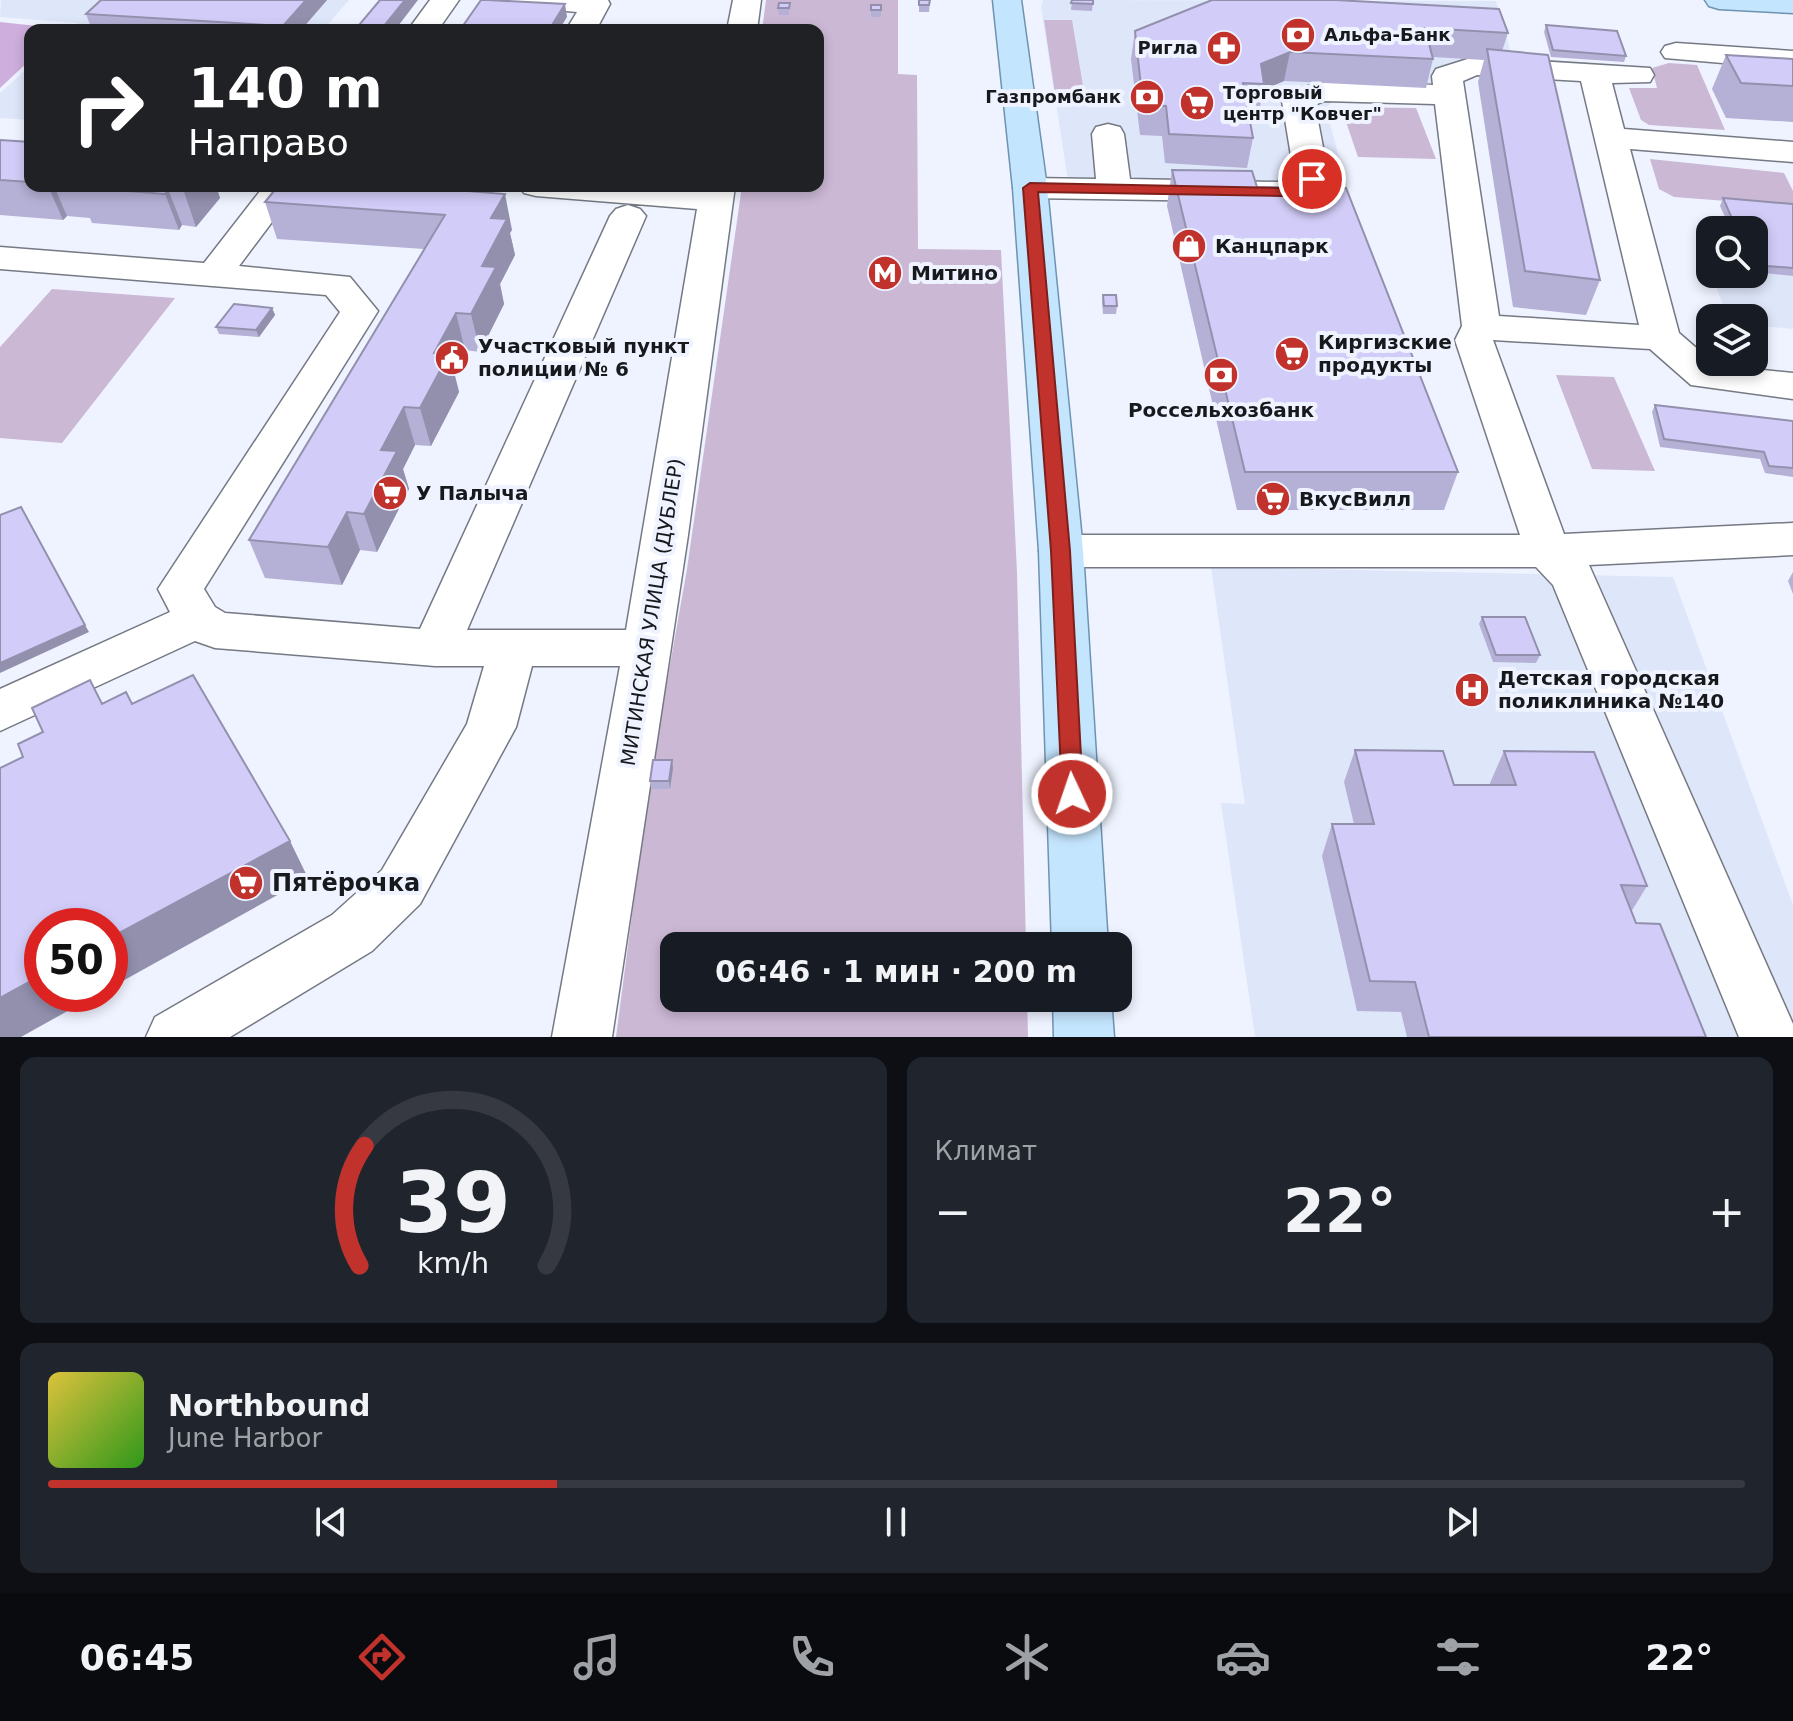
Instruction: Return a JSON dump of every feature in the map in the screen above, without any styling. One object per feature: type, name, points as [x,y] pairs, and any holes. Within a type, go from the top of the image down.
[{"type":"main road","points":[[1007,0],[1030,188],[1061,551],[1079,932]]},
{"type":"main road","points":[[1719,0],[1793,4]]},
{"type":"main road","points":[[1083,1012],[1084,1037]]},
{"type":"street","points":[[427,24],[445,0]]},
{"type":"street","points":[[523,0],[596,4],[584,24]]},
{"type":"street","points":[[743,24],[747,0]]},
{"type":"street","points":[[1676,52],[1793,60]]},
{"type":"street","points":[[1639,75],[1474,66],[1447,76],[1481,326],[1474,340],[1548,551],[1573,577],[1769,1037]]},
{"type":"street","points":[[1594,73],[1661,338],[1705,376],[1793,386]]},
{"type":"street","points":[[1030,188],[1282,192],[1312,179],[1298,101],[1320,92],[1449,95]]},
{"type":"street","points":[[1108,134],[1114,189]]},
{"type":"street","points":[[1611,138],[1793,152]]},
{"type":"street","points":[[214,275],[277,192]]},
{"type":"street","points":[[691,192],[717,193]]},
{"type":"street","name":"МИТИНСКАЯ УЛИЦА (ДУБЛЕР)","points":[[582,1037],[717,193]]},
{"type":"street","points":[[435,648],[628,216]]},
{"type":"street","points":[[0,258],[337,285],[359,311],[181,589],[198,619],[215,630],[435,648],[646,648]]},
{"type":"street","points":[[1481,326],[1661,338]]},
{"type":"street","points":[[1061,551],[1548,551],[1793,539]]},
{"type":"street","points":[[0,711],[198,619]]},
{"type":"street","points":[[176,1037],[352,933],[401,887],[491,727],[513,649]]},
{"type":"shaded area","points":[[1,0],[349,0],[328,24],[76,24],[0,17]]},
{"type":"shaded area","points":[[766,0],[898,0],[898,74],[917,75],[918,249],[1001,250],[1017,572],[1026,932],[660,932],[660,1012],[1027,1012],[1028,1037],[616,1037],[650,778],[687,569],[741,192],[824,192],[824,24],[763,24]]},
{"type":"shaded area","points":[[1043,0],[1496,1],[1514,63],[1457,75],[1460,101],[1338,98],[1326,107],[1349,197],[1070,193],[1041,7]]},
{"type":"shaded area","points":[[1044,20],[1072,20],[1085,98],[1056,101]]},
{"type":"shaded area","points":[[0,22],[24,25],[24,66],[0,88]]},
{"type":"shaded area","points":[[1669,63],[1697,65],[1725,130],[1649,125],[1641,120],[1629,88],[1657,88],[1652,68]]},
{"type":"shaded area","points":[[24,71],[24,120],[0,118],[0,93]]},
{"type":"shaded area","points":[[1341,107],[1416,108],[1436,159],[1358,157]]},
{"type":"shaded area","points":[[1650,159],[1784,173],[1793,191],[1793,206],[1674,197],[1659,189]]},
{"type":"shaded area","points":[[1768,273],[1793,276],[1793,329],[1768,326],[1768,304],[1723,304],[1716,288],[1768,288]]},
{"type":"shaded area","points":[[52,289],[175,298],[62,443],[0,438],[0,347]]},
{"type":"shaded area","points":[[1556,375],[1614,377],[1655,471],[1592,469]]},
{"type":"shaded area","name":"Детская городская поликлиника №140","points":[[1211,567],[1673,577],[1793,905],[1793,1037],[1255,1037],[1221,803],[1245,804]]},
{"type":"building","points":[[101,0],[306,0],[285,24],[86,14]]},
{"type":"building","points":[[380,0],[405,0],[386,24],[360,24]]},
{"type":"building","points":[[481,0],[565,4],[553,24],[464,24]]},
{"type":"building","points":[[919,0],[930,0],[929,5],[919,5]]},
{"type":"building","points":[[1072,0],[1093,0],[1093,4],[1071,3]]},
{"type":"building","points":[[1212,0],[1336,0],[1499,9],[1508,33],[1425,28],[1433,59],[1290,52],[1261,64],[1264,84],[1243,83],[1253,138],[1169,134],[1166,106],[1143,105],[1135,31]]},
{"type":"building","points":[[779,3],[790,3],[789,8],[778,8]]},
{"type":"building","points":[[871,5],[881,5],[881,10],[871,10]]},
{"type":"building","points":[[1546,25],[1617,31],[1626,56],[1553,50]]},
{"type":"building","points":[[1487,49],[1548,55],[1600,280],[1525,271]]},
{"type":"building","points":[[1726,55],[1793,59],[1793,86],[1741,83]]},
{"type":"building","points":[[0,140],[24,142],[24,182],[0,180]]},
{"type":"building","points":[[1172,170],[1252,171],[1257,187],[1346,188],[1458,472],[1245,472]]},
{"type":"building","points":[[273,192],[505,194],[491,218],[507,219],[482,266],[496,267],[471,314],[456,313],[434,353],[449,354],[420,408],[404,407],[381,450],[397,451],[364,514],[347,512],[328,547],[249,540],[445,215],[265,202]]},
{"type":"building","points":[[1723,198],[1793,204],[1793,268],[1768,266],[1768,216],[1731,216]]},
{"type":"building","points":[[1103,295],[1116,295],[1117,306],[1104,306]]},
{"type":"building","points":[[234,304],[272,308],[256,330],[216,327]]},
{"type":"building","points":[[1655,405],[1793,421],[1793,468],[1769,466],[1764,452],[1664,439]]},
{"type":"building","points":[[21,507],[85,625],[0,663],[0,515]]},
{"type":"building","points":[[1482,617],[1525,617],[1540,655],[1496,655]]},
{"type":"building","points":[[193,675],[290,841],[128,928],[128,908],[24,908],[24,985],[0,998],[0,768],[23,757],[18,744],[43,732],[32,708],[90,680],[102,704],[126,692],[132,704]]},
{"type":"building","points":[[1355,750],[1443,751],[1454,785],[1516,785],[1504,751],[1594,752],[1647,886],[1621,885],[1636,923],[1660,924],[1706,1037],[1429,1037],[1415,982],[1370,981],[1332,824],[1374,824]]},
{"type":"building","points":[[653,760],[672,760],[669,781],[650,781]]},
{"type":"place","name":"Альфа-Банк","points":[[1298,35]]},
{"type":"place","name":"Ригла","points":[[1224,48]]},
{"type":"place","name":"Газпромбанк","points":[[1147,97]]},
{"type":"place","name":"Торговый центр \"Ковчег\"","points":[[1197,103]]},
{"type":"place","name":"Канцпарк","points":[[1189,246]]},
{"type":"place","name":"Митино","points":[[885,273]]},
{"type":"place","name":"Киргизские продукты","points":[[1292,354]]},
{"type":"place","name":"Участковый пункт полиции № 6","points":[[452,358]]},
{"type":"place","name":"Россельхозбанк","points":[[1221,375]]},
{"type":"place","name":"У Палыча","points":[[390,493]]},
{"type":"place","name":"ВкусВилл","points":[[1273,499]]},
{"type":"place","name":"Детская городская поликлиника №140","points":[[1472,690]]},
{"type":"place","name":"Пятёрочка","points":[[246,883]]},
{"type":"route","points":[[1072,794],[1061,551],[1030,188],[1282,192],[1312,179]]}]
